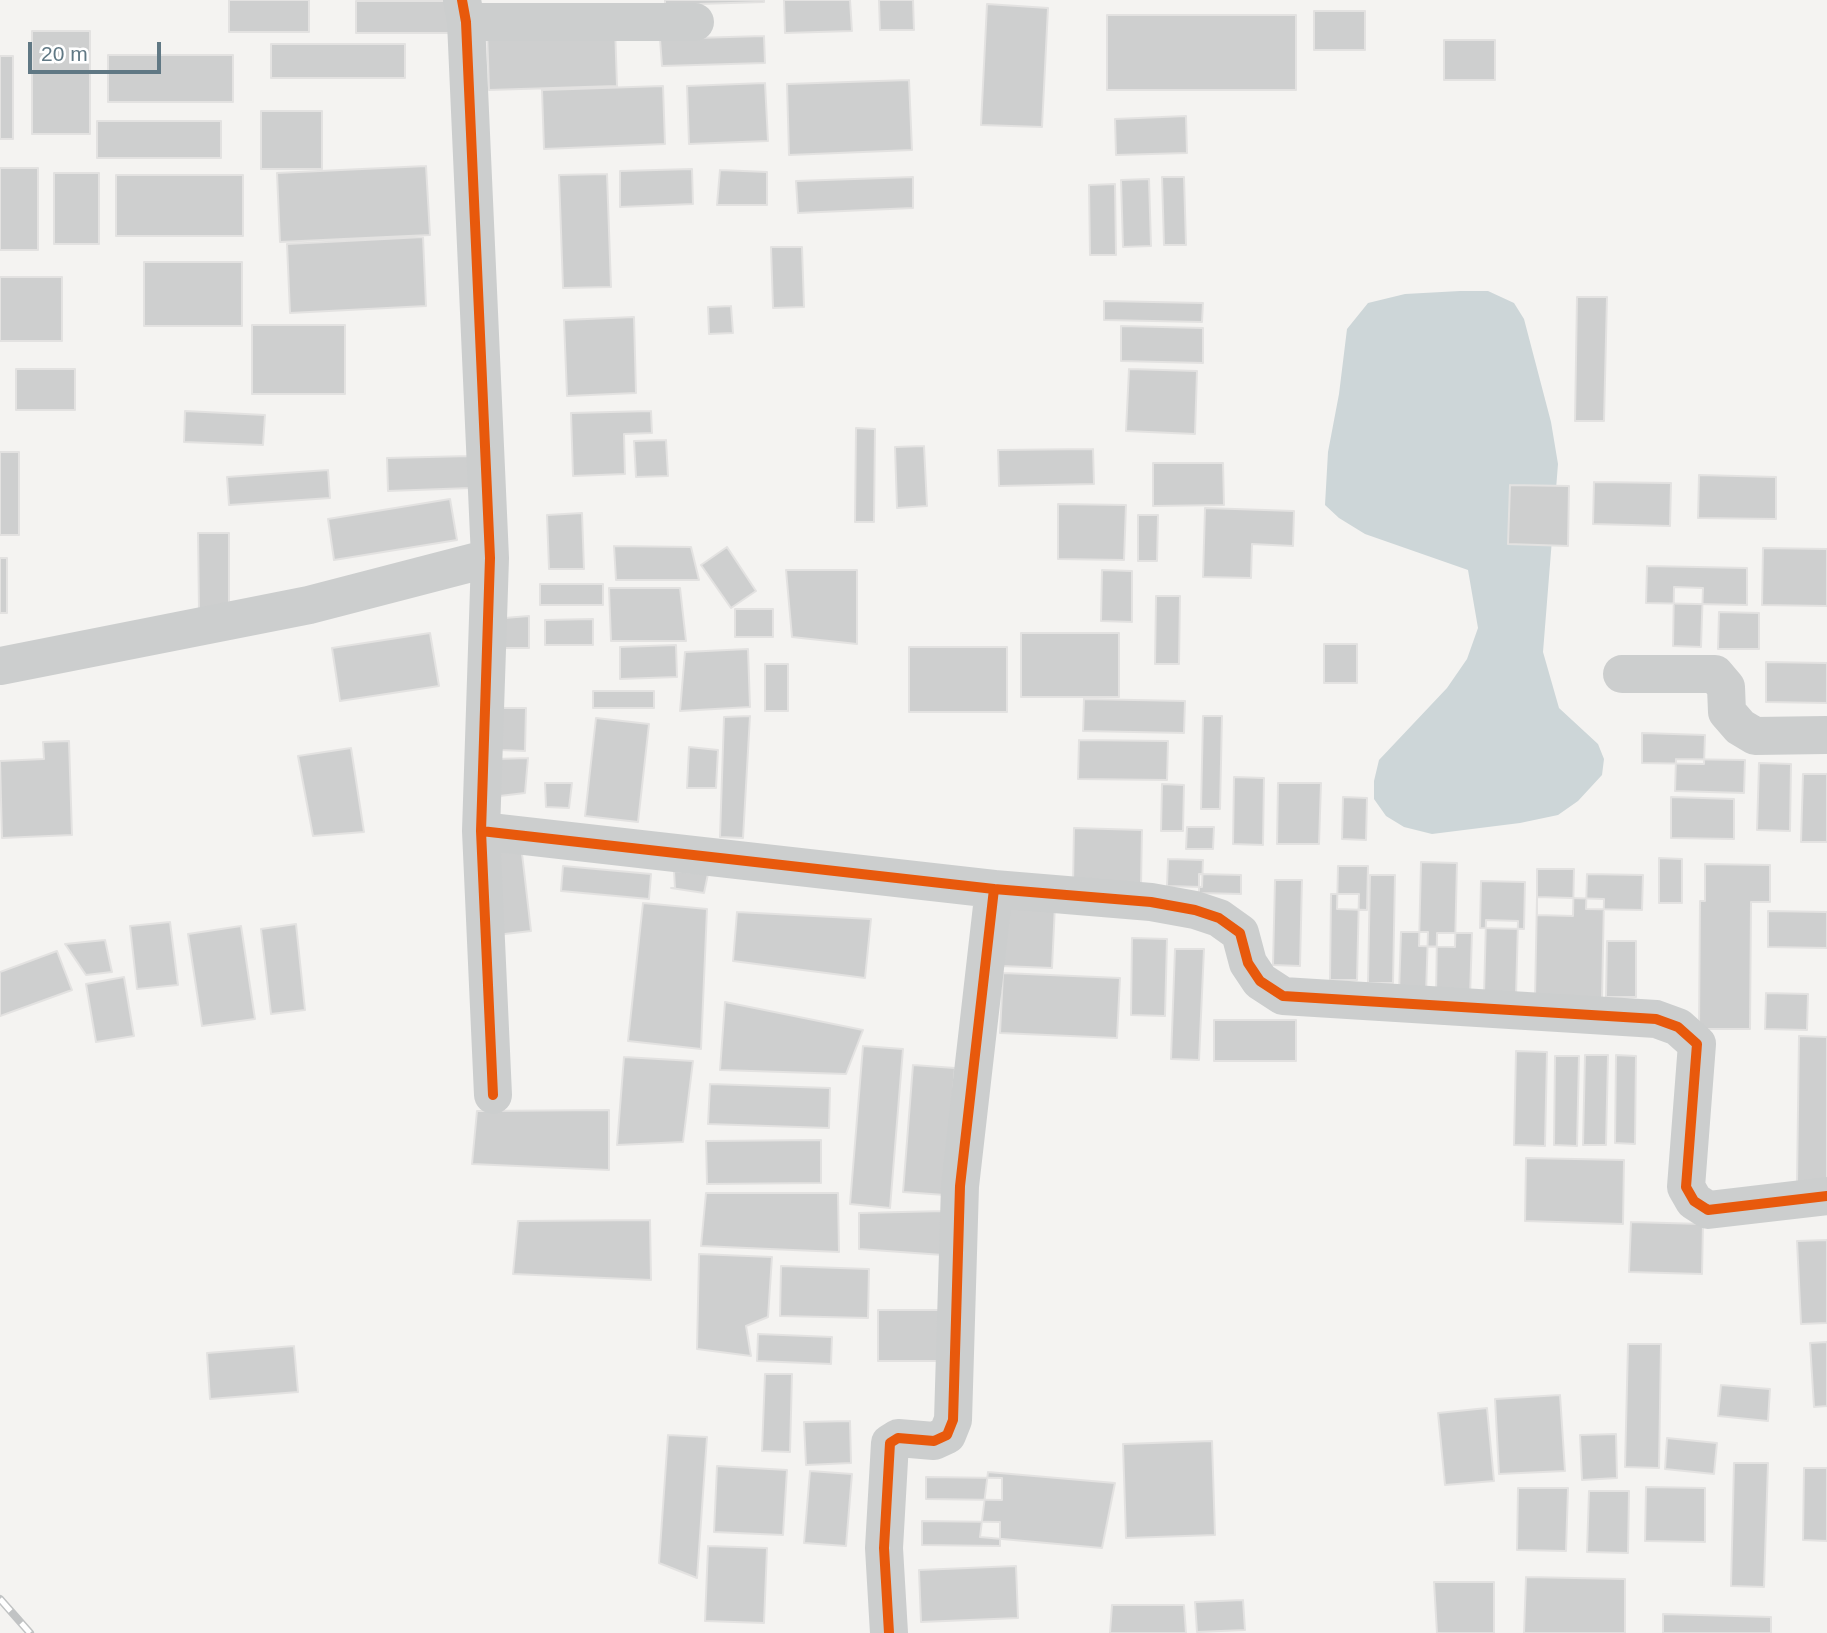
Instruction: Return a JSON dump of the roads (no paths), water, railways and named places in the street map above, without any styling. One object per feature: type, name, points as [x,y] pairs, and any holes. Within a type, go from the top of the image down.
[{"type":"street","points":[[493,1095],[481,831],[490,558],[464,11],[695,22]]},
{"type":"street","points":[[0,666],[309,605],[490,558]]},
{"type":"street","points":[[1622,674],[1716,674],[1726,687],[1727,712],[1740,727],[1755,736],[1827,735]]},
{"type":"street","points":[[481,831],[994,889],[1151,902],[1195,910],[1219,918],[1240,933],[1248,963],[1260,981],[1283,996],[1656,1018],[1678,1027],[1696,1044],[1686,1187],[1694,1201],[1708,1210],[1827,1196]]},
{"type":"street","points":[[890,1633],[884,1548],[890,1443],[898,1438],[934,1441],[947,1435],[953,1420],[960,1186],[994,889]]},
{"type":"railway","points":[[0,1599],[30,1633]]}]
